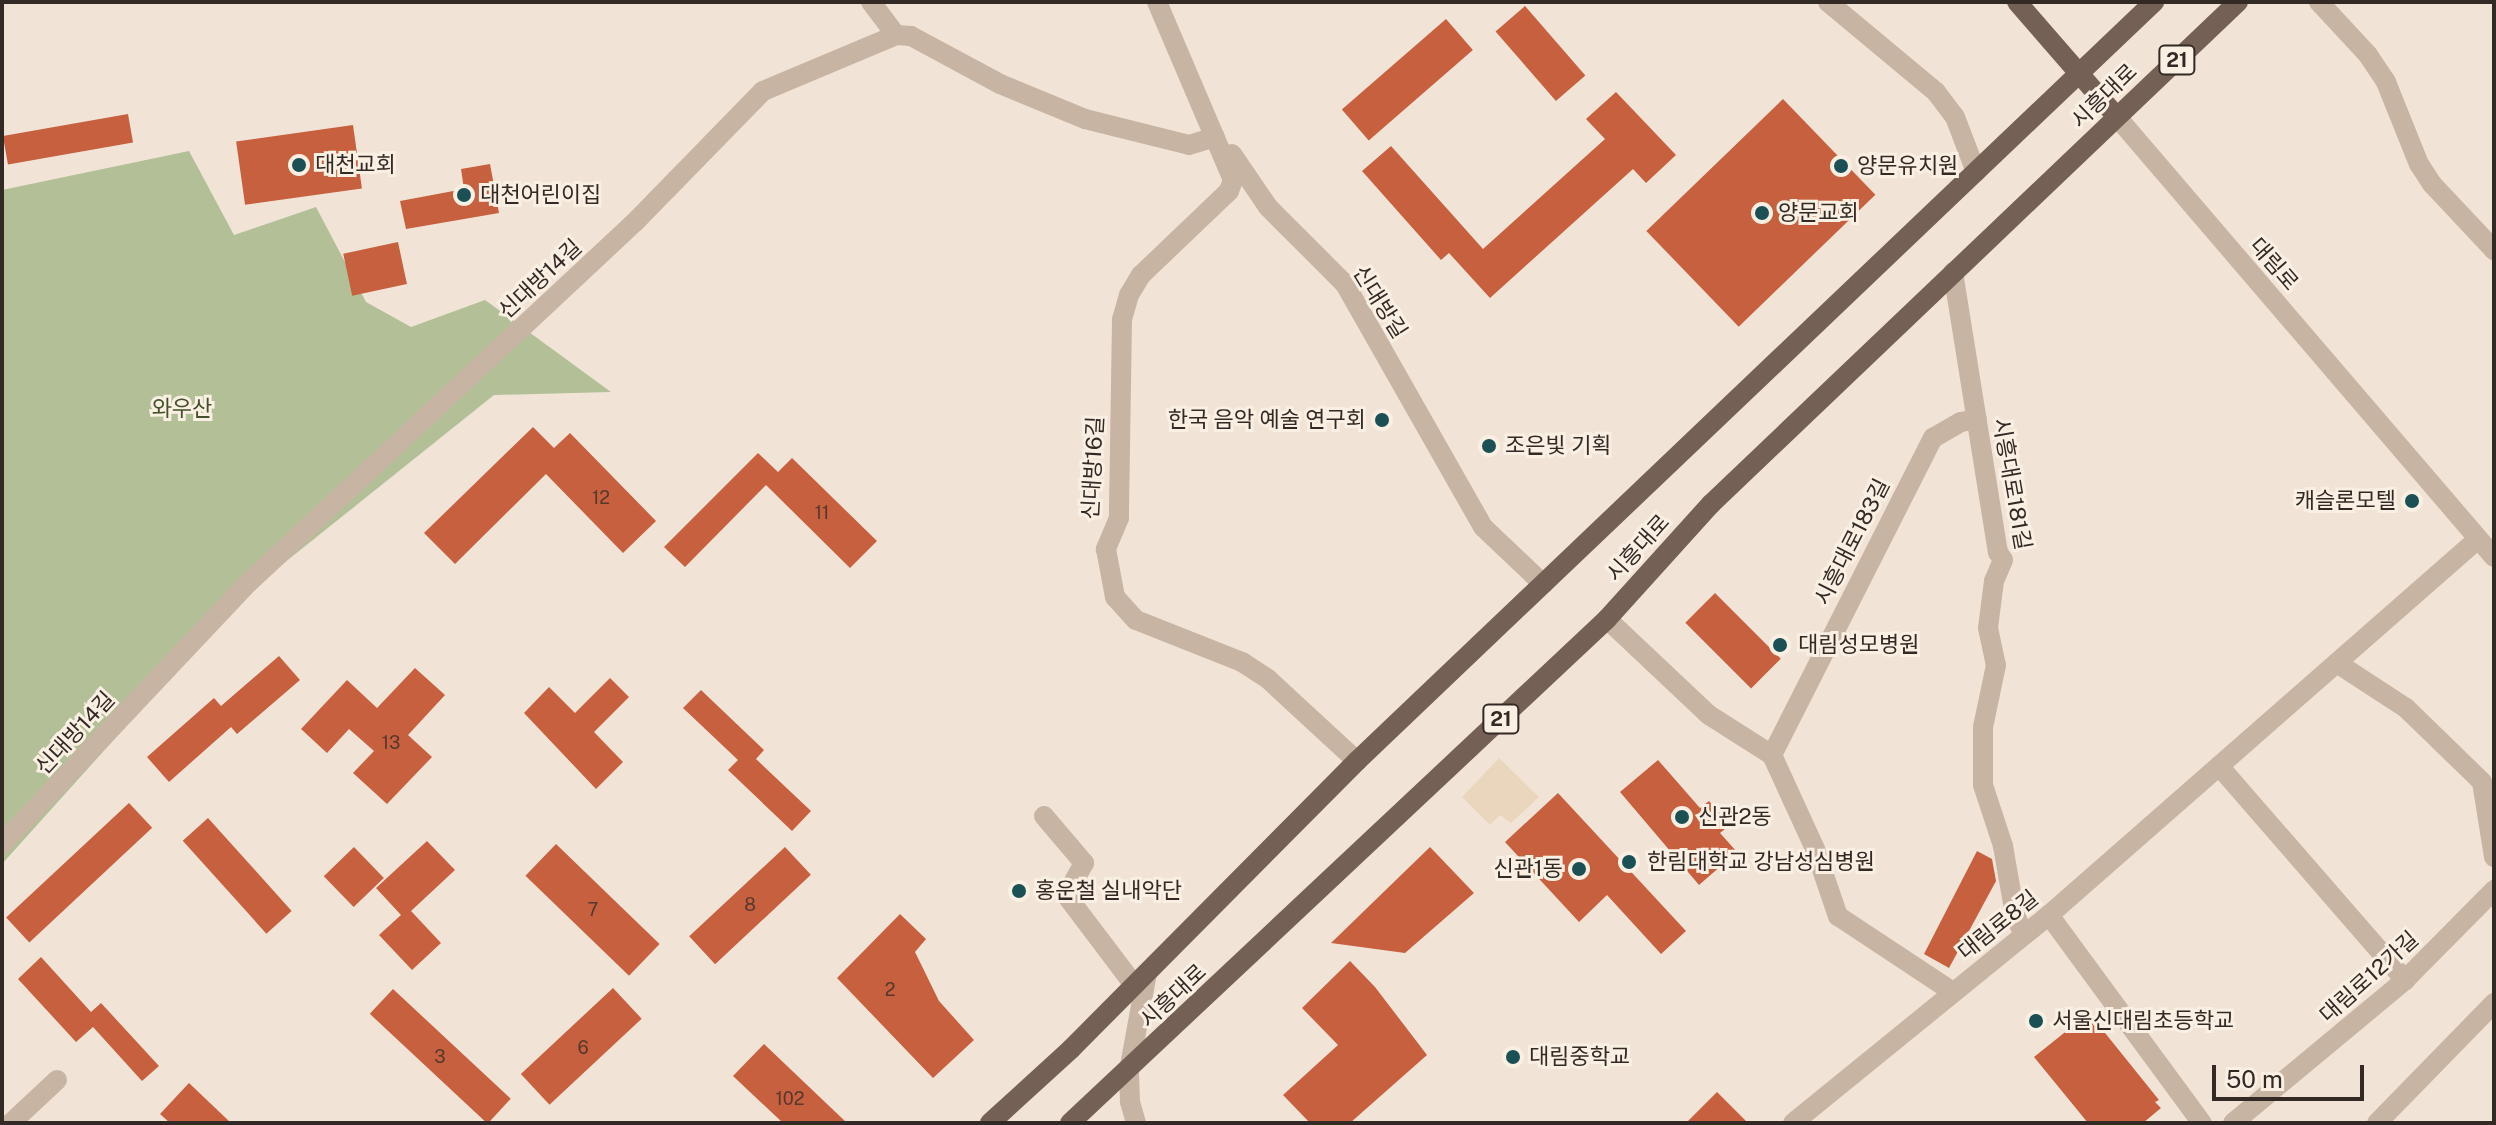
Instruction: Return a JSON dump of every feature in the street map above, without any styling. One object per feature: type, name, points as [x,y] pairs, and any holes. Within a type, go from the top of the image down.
[{"type":"main road","name":"대림로","points":[[2017,2],[2117,117]]},
{"type":"main road","name":"시흥대로","points":[[990,1123],[1140,979],[1357,761],[2154,2]]},
{"type":"main road","name":"시흥대로","points":[[1070,1123],[1100,1099],[1607,619],[1711,504],[2238,2]]},
{"type":"main road","points":[[1090,1123],[1100,1099]]},
{"type":"street","points":[[871,2],[896,35],[911,36],[1000,84],[1085,119],[1189,145],[1215,137]]},
{"type":"street","name":"신대방길","points":[[1157,2],[1215,137],[1234,156],[1268,207],[1345,284],[1483,527],[1543,584]]},
{"type":"street","points":[[1828,2],[1936,92],[1955,117],[1976,172]]},
{"type":"street","points":[[2319,2],[2368,55],[2386,82],[2419,164],[2432,184],[2494,250]]},
{"type":"street","name":"신대방14길","points":[[2,844],[245,586],[625,232],[763,91],[896,35]]},
{"type":"street","name":"대림로","points":[[2117,117],[2494,557]]},
{"type":"street","name":"신대방16길","points":[[1215,137],[1231,171],[1233,180],[1229,191],[1141,275],[1129,295],[1122,320],[1119,518],[1106,549],[1115,597],[1136,620],[1242,662],[1268,679],[1357,761]]},
{"type":"street","name":"시흥대로181길","points":[[1953,272],[1998,552],[2003,560],[1994,581],[1988,628],[1996,665],[1983,727],[1983,785],[2003,846],[2015,915],[2024,935]]},
{"type":"street","name":"시흥대로183길","points":[[1772,755],[1933,438],[1961,422],[1977,419]]},
{"type":"street","name":"대림로8길","points":[[1801,1121],[2049,915],[2478,539]]},
{"type":"street","points":[[1607,619],[1709,715],[1772,755],[1815,849],[1838,916],[1953,992]]},
{"type":"street","points":[[2337,663],[2406,708],[2482,782],[2494,857]]},
{"type":"street","points":[[2219,766],[2405,980]]},
{"type":"street","points":[[1044,816],[1084,863],[1066,895],[1140,979],[1129,1071],[1130,1102],[1136,1123]]},
{"type":"street","name":"대림로12가길","points":[[2233,1123],[2405,980],[2494,890]]},
{"type":"street","points":[[2049,915],[2202,1123]]},
{"type":"street","points":[[2377,1123],[2494,1003]]},
{"type":"street","points":[[11,1123],[57,1080]]},
{"type":"green space","name":"와우산","points":[[189,151],[234,235],[316,207],[366,302],[411,327],[485,300],[611,392],[494,395],[244,595],[2,864],[2,190]]},
{"type":"shaded area","points":[[1499,758],[1539,797],[1511,823],[1500,815],[1490,825],[1462,797]]},
{"type":"building","points":[[1525,6],[1585,75],[1556,101],[1496,32]]},
{"type":"building","points":[[1446,19],[1473,50],[1369,140],[1342,110]]},
{"type":"building","points":[[1616,92],[1676,155],[1646,183],[1633,169],[1490,298],[1449,253],[1441,260],[1362,171],[1391,146],[1483,249],[1605,139],[1586,119]]},
{"type":"building","name":"양문교회","points":[[1783,99],[1875,195],[1739,327],[1646,231]]},
{"type":"building","points":[[128,114],[133,143],[8,165],[3,136]]},
{"type":"building","name":"대천교회","points":[[353,125],[362,188],[245,205],[236,141]]},
{"type":"building","name":"대천어린이집","points":[[490,164],[499,213],[406,229],[400,201],[464,189],[461,169]]},
{"type":"building","points":[[398,242],[407,284],[352,296],[343,254]]},
{"type":"building","points":[[533,427],[554,448],[570,433],[656,521],[623,553],[546,474],[455,564],[424,533]]},
{"type":"building","points":[[758,453],[778,472],[792,458],[877,541],[850,568],[766,485],[685,567],[664,547]]},
{"type":"building","points":[[1715,593],[1781,659],[1751,688],[1685,623]]},
{"type":"building","points":[[279,656],[300,680],[237,734],[231,727],[169,782],[147,757],[214,698],[221,706]]},
{"type":"building","points":[[415,668],[445,695],[408,735],[432,757],[387,804],[353,773],[374,751],[349,729],[327,753],[301,729],[347,680],[377,708]]},
{"type":"building","points":[[610,678],[629,697],[594,732],[623,762],[596,789],[524,713],[549,687],[575,713]]},
{"type":"building","points":[[701,690],[764,750],[756,759],[811,811],[792,831],[728,770],[738,760],[683,708]]},
{"type":"building","name":"신관2동","points":[[1658,760],[1700,808],[1709,801],[1730,825],[1720,833],[1737,852],[1699,885],[1620,792]]},
{"type":"building","name":"신관1동","points":[[1558,793],[1686,931],[1661,954],[1607,895],[1579,922],[1505,842]]},
{"type":"building","points":[[129,803],[152,828],[29,942],[6,918]]},
{"type":"building","points":[[208,818],[292,911],[266,934],[183,841]]},
{"type":"building","points":[[427,841],[455,870],[411,911],[441,943],[412,970],[379,935],[401,915],[376,888]]},
{"type":"building","points":[[556,844],[660,944],[629,976],[525,876]]},
{"type":"building","points":[[354,847],[384,878],[354,907],[324,876]]},
{"type":"building","points":[[785,847],[811,875],[715,964],[689,936]]},
{"type":"building","points":[[1430,847],[1474,893],[1405,953],[1331,943]]},
{"type":"building","points":[[1977,851],[1992,859],[1996,881],[1949,968],[1924,954]]},
{"type":"building","points":[[900,914],[926,939],[915,952],[939,1001],[974,1040],[933,1078],[837,978]]},
{"type":"building","points":[[41,957],[91,1012],[101,1003],[159,1066],[142,1081],[93,1027],[76,1042],[18,979]]},
{"type":"building","points":[[1350,961],[1375,987],[1427,1055],[1350,1123],[1310,1123],[1283,1095],[1338,1045],[1302,1008]]},
{"type":"building","points":[[613,988],[642,1019],[549,1105],[521,1074]]},
{"type":"building","points":[[393,989],[511,1099],[487,1123],[370,1014]]},
{"type":"building","points":[[2089,1013],[2159,1100],[2155,1102],[2161,1108],[2143,1123],[2088,1123],[2034,1057]]},
{"type":"building","points":[[764,1044],[847,1123],[783,1123],[733,1076]]},
{"type":"building","points":[[189,1083],[231,1123],[170,1123],[160,1114]]},
{"type":"building","points":[[1717,1092],[1748,1123],[1686,1123]]},
{"type":"place","name":"대천교회","points":[[299,165]]},
{"type":"place","name":"양문유치원","points":[[1841,166]]},
{"type":"place","name":"대천어린이집","points":[[464,195]]},
{"type":"place","name":"양문교회","points":[[1762,213]]},
{"type":"place","name":"한국 음악 예술 연구회","points":[[1382,420]]},
{"type":"place","name":"조은빛 기획","points":[[1489,446]]},
{"type":"place","name":"캐슬론모텔","points":[[2412,501]]},
{"type":"place","name":"대림성모병원","points":[[1780,645]]},
{"type":"place","name":"신관2동","points":[[1682,817]]},
{"type":"place","name":"한림대학교 강남성심병원","points":[[1629,862]]},
{"type":"place","name":"신관1동","points":[[1579,869]]},
{"type":"place","name":"홍운철 실내악단","points":[[1019,891]]},
{"type":"place","name":"서울신대림초등학교","points":[[2036,1021]]},
{"type":"place","name":"대림중학교","points":[[1513,1057]]}]
